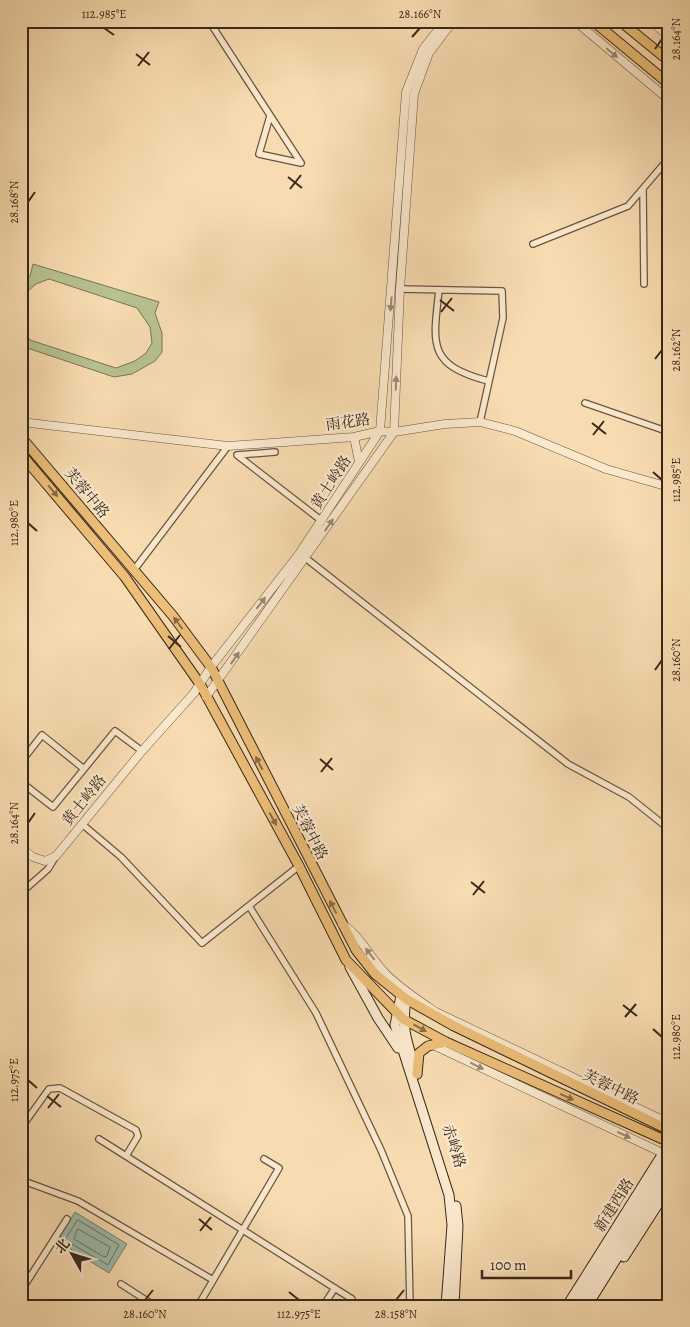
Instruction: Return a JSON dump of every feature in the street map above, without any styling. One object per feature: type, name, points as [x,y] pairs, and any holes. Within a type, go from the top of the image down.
[{"type":"main road","points":[[592,21],[669,84]]},
{"type":"main road","points":[[620,21],[669,61]]},
{"type":"main road","name":"芙蓉中路","points":[[21,437],[173,616],[211,667],[342,924],[356,950],[375,974],[403,998],[454,1026],[669,1130]]},
{"type":"main road","name":"芙蓉中路","points":[[21,454],[125,577],[200,684],[299,866],[346,960],[399,1015],[446,1042],[669,1143]]},
{"type":"main road","name":"赤岭路","points":[[346,960],[378,1018],[404,1057]]},
{"type":"main road","name":"赤岭路","points":[[403,998],[395,1024],[449,1195],[452,1225],[446,1306]]},
{"type":"main road","name":"赤岭路","points":[[399,1015],[404,1036],[453,1186],[458,1226],[454,1306]]},
{"type":"main road","points":[[417,1074],[419,1053],[428,1046],[446,1042]]},
{"type":"main road","name":"新建西路","points":[[578,1306],[667,1157],[669,1143]]},
{"type":"main road","name":"新建西路","points":[[568,1306],[667,1157]]},
{"type":"main road","name":"新建西路","points":[[587,1306],[669,1174]]},
{"type":"main road","points":[[594,1306],[669,1186]]},
{"type":"street","points":[[209,21],[301,163],[259,154],[270,116]]},
{"type":"street","name":"黄土岭路","points":[[206,697],[302,556],[322,521],[380,431],[406,92],[423,49],[445,21]]},
{"type":"street","points":[[394,432],[400,289],[414,94],[429,53],[453,21]]},
{"type":"street","points":[[575,21],[669,100]]},
{"type":"street","points":[[650,21],[669,36]]},
{"type":"street","points":[[533,244],[628,206],[669,158]]},
{"type":"street","points":[[643,189],[644,284]]},
{"type":"street","points":[[400,289],[502,291],[503,318],[480,422]]},
{"type":"street","points":[[439,290],[434,335],[436,348],[449,366],[468,376],[488,382]]},
{"type":"street","points":[[585,403],[669,432]]},
{"type":"street","name":"雨花路","points":[[21,422],[228,446],[354,437],[380,431],[394,432],[445,424],[480,422],[515,431],[606,469],[669,486]]},
{"type":"street","name":"黄土岭路","points":[[56,856],[200,684],[211,667],[302,556],[394,432]]},
{"type":"street","points":[[354,437],[359,462]]},
{"type":"street","points":[[134,570],[228,446]]},
{"type":"street","points":[[275,452],[237,454],[322,521]]},
{"type":"street","points":[[302,556],[568,764],[629,797],[669,829]]},
{"type":"street","points":[[21,782],[53,807],[115,731],[142,751]]},
{"type":"street","points":[[21,762],[42,735],[84,769]]},
{"type":"street","points":[[82,824],[121,857],[202,943],[299,866]]},
{"type":"street","points":[[21,848],[33,858],[45,861],[56,856]]},
{"type":"street","points":[[21,893],[48,869],[56,856]]},
{"type":"street","points":[[249,906],[316,1013],[381,1150],[408,1216],[410,1306]]},
{"type":"street","points":[[342,924],[355,932],[386,974],[402,989],[436,1012],[669,1123]]},
{"type":"street","points":[[433,1045],[667,1157]]},
{"type":"street","points":[[21,1128],[49,1089],[60,1088],[136,1130],[138,1136],[126,1156]]},
{"type":"street","points":[[100,1139],[352,1299],[353,1306]]},
{"type":"street","points":[[198,1306],[279,1168],[264,1159]]},
{"type":"street","points":[[21,1180],[78,1200],[213,1280]]},
{"type":"street","points":[[21,1291],[67,1219]]},
{"type":"street","points":[[121,1284],[155,1306]]},
{"type":"street","points":[[324,1306],[335,1288]]},
{"type":"green space","points":[[33,264],[159,302],[155,313],[162,333],[162,352],[155,361],[132,374],[114,377],[24,347],[21,344],[21,327],[30,340],[116,368],[135,361],[146,353],[152,343],[150,327],[137,308],[49,279],[36,284],[21,297],[21,284],[30,276]]},
{"type":"water","points":[[75,1212],[127,1244],[109,1273],[57,1241]]}]
